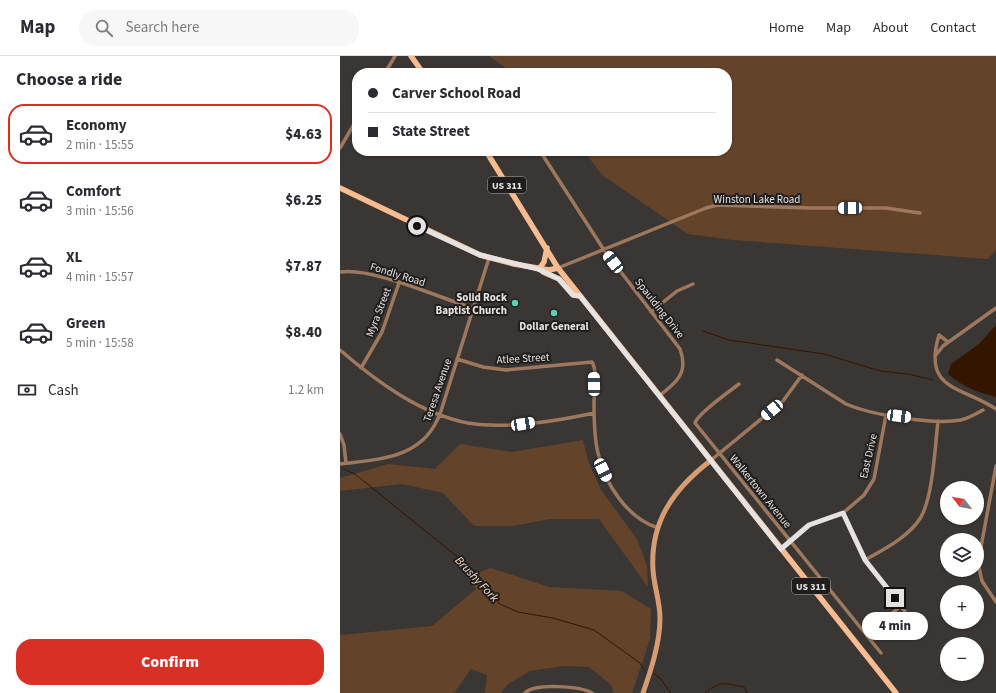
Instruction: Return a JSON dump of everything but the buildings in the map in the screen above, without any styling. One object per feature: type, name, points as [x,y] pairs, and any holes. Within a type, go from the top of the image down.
[{"type":"main road","points":[[411,56],[419,68]]},
{"type":"main road","name":"US 311","points":[[489,156],[558,268],[896,693]]},
{"type":"main road","points":[[340,188],[489,258],[538,269],[549,270],[558,268]]},
{"type":"main road","points":[[538,269],[544,262],[547,248]]},
{"type":"main road","points":[[538,269],[559,279],[573,295],[580,296]]},
{"type":"street","points":[[387,68],[395,56]]},
{"type":"street","points":[[340,148],[352,128]]},
{"type":"street","name":"Spaulding Drive","points":[[543,156],[604,250],[680,349],[683,356],[683,366],[676,383],[659,396]]},
{"type":"street","name":"Winston Lake Road","points":[[558,268],[706,208],[717,206],[886,208],[920,213]]},
{"type":"street","name":"Teresa Avenue","points":[[340,464],[399,454],[413,449],[431,433],[440,415],[489,258]]},
{"type":"street","name":"Fondly Road","points":[[340,272],[358,272],[399,283],[473,308]]},
{"type":"street","name":"Myra Street","points":[[361,368],[382,332],[399,283]]},
{"type":"street","points":[[651,312],[677,291],[693,284]]},
{"type":"street","points":[[935,356],[948,342],[996,308]]},
{"type":"street","points":[[948,342],[940,335],[935,350],[938,373],[945,382],[996,409]]},
{"type":"street","points":[[340,350],[361,368],[386,386],[440,415],[467,423],[503,426],[594,413],[598,452],[607,478],[632,514],[643,522],[658,528]]},
{"type":"street","name":"Atlee Street","points":[[457,359],[483,367],[506,370],[592,362],[594,374],[594,413]]},
{"type":"street","points":[[777,360],[846,404],[858,409],[886,415],[938,421],[960,420],[983,410]]},
{"type":"street","points":[[644,693],[660,627],[653,564],[654,546],[658,528],[667,506],[681,486],[710,460],[783,401],[802,376]]},
{"type":"street","name":"Walkertown Avenue","points":[[739,384],[695,421],[790,542],[881,652]]},
{"type":"street","name":"East Drive","points":[[781,549],[809,525],[843,513],[860,499],[872,483],[877,466],[886,415]]},
{"type":"street","points":[[865,560],[912,528],[921,518],[930,485],[938,421]]},
{"type":"street","points":[[340,434],[344,445],[346,463]]},
{"type":"street","points":[[996,466],[978,563],[982,581],[996,602]]},
{"type":"street","points":[[843,513],[865,560],[914,623]]},
{"type":"street","points":[[866,634],[901,606]]},
{"type":"street","points":[[525,693],[534,688],[550,687],[585,690],[592,693]]},
{"type":"shaded area","points":[[489,56],[996,56],[996,250],[988,259],[733,240],[688,234],[602,175],[588,156],[732,156],[732,68],[506,68]]},
{"type":"shaded area","points":[[996,325],[996,397],[970,388],[948,374],[951,364],[979,344]]},
{"type":"shaded area","points":[[583,440],[588,461],[601,490],[637,539],[647,566],[648,587],[599,519],[550,519],[513,526],[474,526],[443,493],[402,484],[340,491],[340,478],[388,464],[435,469],[460,444],[512,452]]},
{"type":"shaded area","points":[[491,568],[549,587],[622,591],[651,609],[650,639],[632,693],[614,693],[611,685],[589,667],[564,666],[530,671],[508,684],[501,693],[485,693],[487,675],[471,669],[454,693],[340,693],[340,635],[432,626],[476,589],[466,577]]},
{"type":"waterway","points":[[703,331],[729,340],[824,354],[880,371],[908,374],[933,380]]},
{"type":"waterway","name":"Brushy Fork","points":[[343,469],[355,474],[460,559],[487,592],[500,604],[518,612],[553,618],[594,630],[640,663],[645,671]]},
{"type":"waterway","name":"Brushy Fork","points":[[654,674],[660,678],[671,693]]},
{"type":"waterway","name":"Brushy Fork","points":[[705,693],[720,684],[732,684],[744,687],[747,693]]},
{"type":"place","name":"Solid Rock Baptist Church","points":[[515,303]]},
{"type":"place","name":"Dollar General","points":[[554,313]]},
{"type":"route","points":[[417,226],[480,255],[538,269],[559,279],[573,295],[580,296],[781,549],[809,525],[843,513],[865,560],[895,598]]}]
